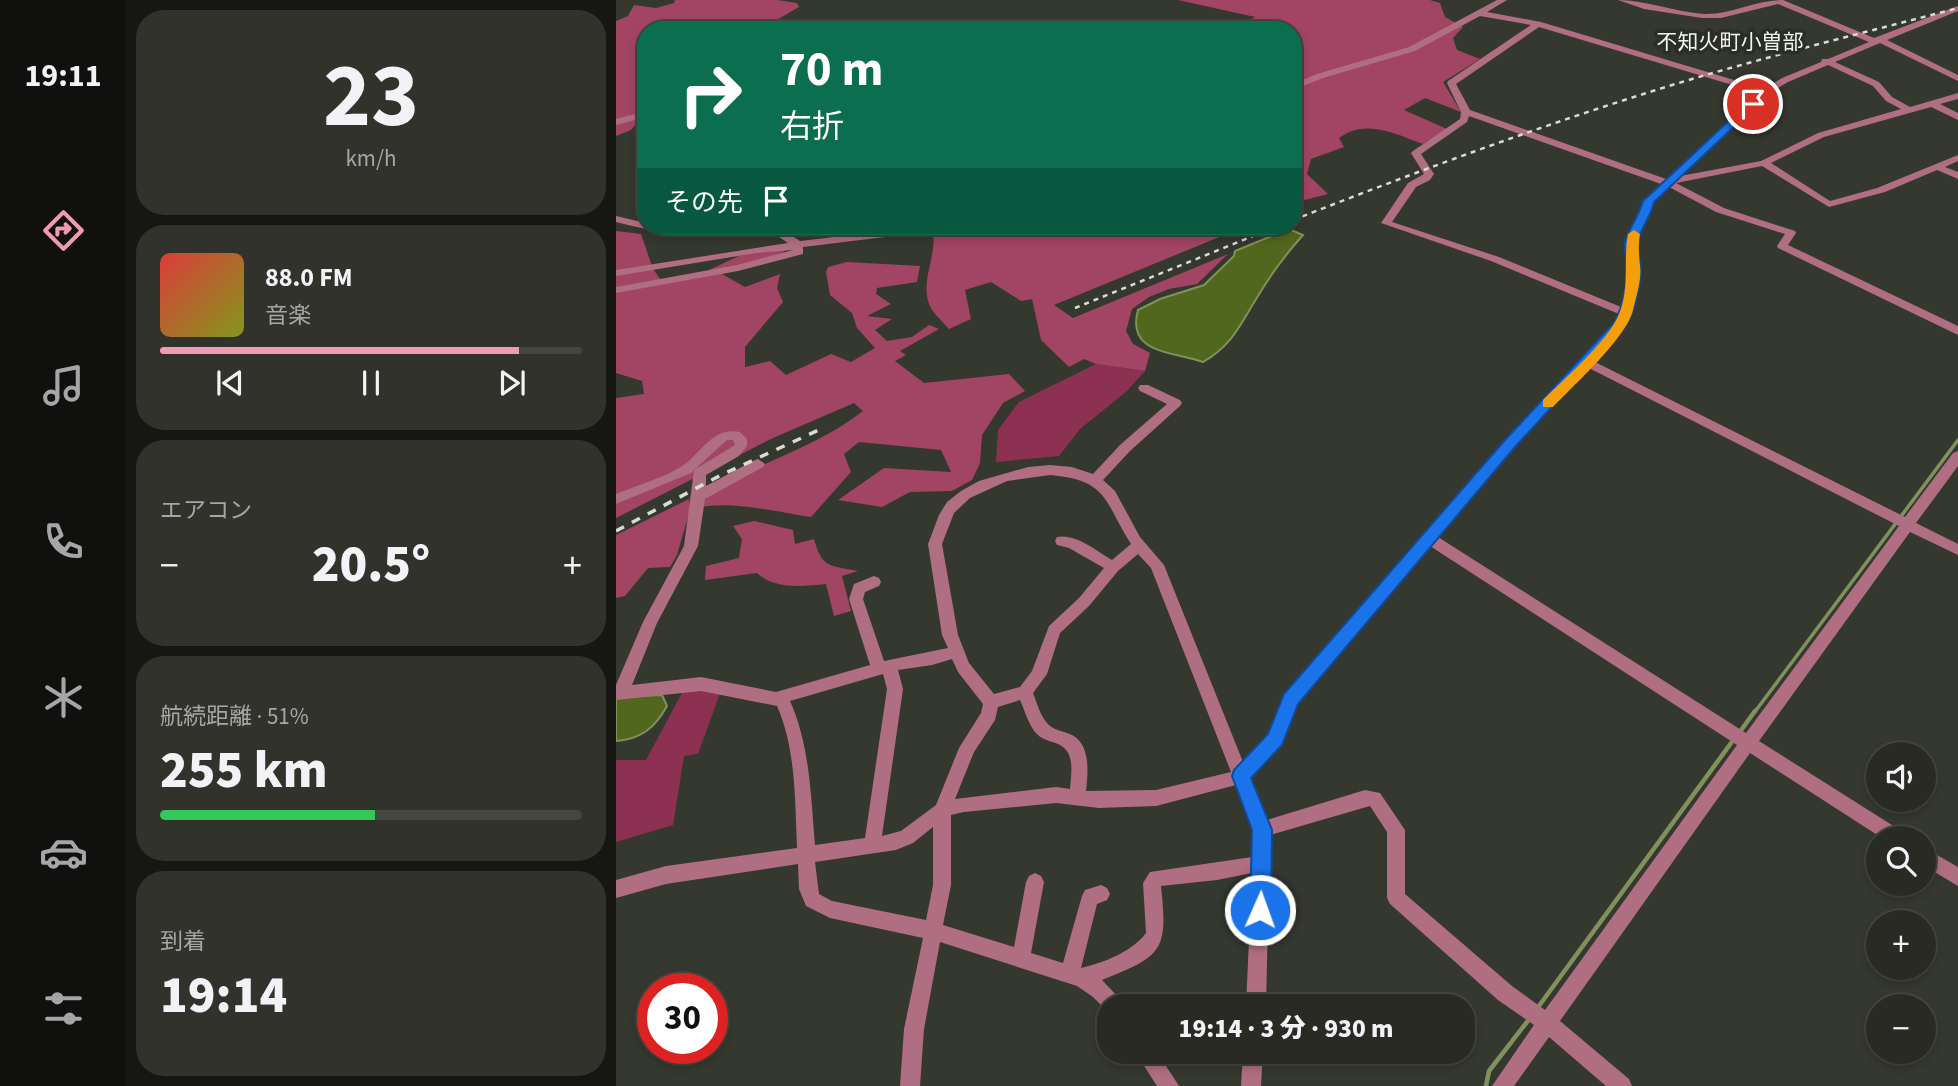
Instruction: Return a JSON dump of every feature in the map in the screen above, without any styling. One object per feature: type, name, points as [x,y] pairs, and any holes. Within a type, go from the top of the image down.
[{"type":"street","points":[[1302,83],[1412,49],[1503,0]]},
{"type":"street","points":[[1622,0],[1644,7],[1702,16],[1721,16],[1780,0],[1876,40],[1958,79]]},
{"type":"street","points":[[616,889],[666,876],[896,842],[907,837],[942,810],[997,799],[1077,796],[1099,800],[1156,798],[1241,776],[1275,739],[1291,700],[1510,443],[1588,363],[1620,325],[1626,313],[1635,268],[1631,240],[1645,214],[1648,201],[1765,92],[1825,61],[1958,8]]},
{"type":"street","points":[[1479,13],[1538,24],[1765,92]]},
{"type":"street","points":[[1538,24],[1451,83],[1466,112],[1464,120],[1416,153],[1429,174],[1427,178],[1412,185],[1386,223],[1495,260],[1626,313]]},
{"type":"street","points":[[1825,61],[1876,84],[1889,99],[1911,111]]},
{"type":"street","points":[[1670,182],[1764,163],[1821,135],[1958,96]]},
{"type":"street","points":[[1933,104],[1958,117]]},
{"type":"street","points":[[1466,112],[1670,182],[1720,210],[1791,233],[1782,246],[1958,331]]},
{"type":"street","points":[[616,122],[637,116]]},
{"type":"street","points":[[1764,163],[1829,205],[1855,198],[1958,158]]},
{"type":"street","points":[[1938,167],[1958,176]]},
{"type":"street","points":[[616,219],[637,225]]},
{"type":"street","points":[[616,290],[738,268],[799,252],[797,244],[784,235]]},
{"type":"street","points":[[616,273],[797,244],[874,235]]},
{"type":"street","points":[[1588,363],[1958,550]]},
{"type":"street","points":[[1094,481],[1125,447],[1176,403],[1144,388]]},
{"type":"street","points":[[616,499],[687,470],[724,436],[735,435],[741,439],[741,446],[734,453],[699,473],[699,496],[691,547],[650,622],[619,692],[701,684],[778,698],[785,703],[798,764],[808,889],[812,900],[818,905],[934,931],[1076,976],[1103,994]]},
{"type":"street","points":[[1502,1086],[1539,1017],[1958,456]]},
{"type":"street","points":[[699,496],[758,464]]},
{"type":"street","points":[[991,702],[962,667],[946,620],[935,549],[942,534],[946,514],[953,505],[980,488],[1021,472],[1062,470],[1094,481],[1105,489],[1139,545],[1157,565],[1262,830],[1257,994]]},
{"type":"street","points":[[1429,538],[1877,826]]},
{"type":"street","points":[[1062,541],[1073,544],[1113,567]]},
{"type":"street","points":[[991,702],[1025,692],[1039,674],[1054,631],[1084,602],[1113,567],[1139,545]]},
{"type":"street","points":[[873,845],[881,772],[895,689],[856,599],[859,588],[874,582]]},
{"type":"street","points":[[778,698],[884,667],[932,659],[957,651]]},
{"type":"street","points":[[1025,692],[1039,725],[1053,737],[1068,741],[1075,747],[1079,761],[1077,796]]},
{"type":"street","points":[[907,1085],[914,1029],[943,874],[940,851],[942,810],[967,748],[984,724],[991,702]]},
{"type":"street","points":[[1262,830],[1365,798],[1374,798],[1396,830],[1396,898],[1505,993],[1539,1017],[1622,1086]]},
{"type":"street","points":[[1076,976],[1140,954],[1149,947],[1155,934],[1152,883],[1156,878],[1217,872],[1262,863]]},
{"type":"street","points":[[1936,863],[1958,877]]},
{"type":"street","points":[[1021,959],[1035,882]]},
{"type":"street","points":[[1076,976],[1088,902],[1091,896],[1101,894]]},
{"type":"street","points":[[1154,1064],[1170,1086]]},
{"type":"street","points":[[1251,1086],[1252,1064]]},
{"type":"shaded area","points":[[675,0],[777,0],[797,3],[799,7],[775,21],[637,21],[637,123],[631,130],[616,136],[616,21],[628,16],[634,5],[656,8],[674,3]]},
{"type":"shaded area","points":[[1178,0],[1430,0],[1440,3],[1445,17],[1463,27],[1453,38],[1457,50],[1480,59],[1443,82],[1461,112],[1425,98],[1404,110],[1447,129],[1423,144],[1370,128],[1349,132],[1339,138],[1344,147],[1311,159],[1307,174],[1328,194],[1302,201],[1302,21],[1248,21],[1255,17]]},
{"type":"shaded area","points":[[616,231],[641,235],[653,269],[663,283],[707,271],[743,254],[786,247],[784,252],[722,274],[745,287],[780,274],[777,288],[783,302],[745,347],[745,367],[770,361],[786,375],[831,354],[851,362],[875,348],[857,328],[852,313],[830,295],[826,272],[828,267],[847,262],[920,266],[917,282],[877,288],[876,294],[891,304],[867,316],[892,319],[875,330],[887,341],[912,337],[929,325],[939,329],[900,351],[906,355],[895,361],[924,383],[1009,374],[1025,391],[1003,403],[982,435],[980,463],[972,480],[952,491],[910,492],[882,507],[838,500],[884,468],[951,472],[941,450],[859,442],[844,454],[851,472],[811,517],[766,509],[718,505],[690,510],[723,484],[847,423],[863,411],[854,403],[773,438],[616,518],[616,398],[644,394],[642,381],[616,373]]},
{"type":"shaded area","points":[[1224,235],[1054,305],[1073,318],[1228,254],[1197,284],[1169,289],[1149,297],[1132,309],[1126,331],[1133,344],[1150,353],[1145,371],[1096,364],[1084,359],[1069,367],[1041,340],[1032,299],[1021,301],[991,282],[965,290],[971,319],[949,329],[933,311],[927,298],[933,236]]},
{"type":"shaded area","points":[[1274,235],[1303,235],[1273,272],[1235,333],[1222,348],[1203,362],[1145,343],[1136,324],[1138,310],[1160,299],[1204,285],[1234,256],[1235,251]]},
{"type":"shaded area","points":[[1096,364],[1145,371],[1127,391],[1080,429],[1059,456],[996,462],[998,430],[1019,402]]},
{"type":"shaded area","points":[[689,499],[690,510],[677,555],[670,567],[648,568],[625,596],[616,598],[616,535]]},
{"type":"shaded area","points":[[754,521],[793,530],[795,544],[814,539],[820,556],[828,564],[858,571],[842,576],[851,611],[834,616],[826,584],[781,584],[757,573],[705,580],[706,566],[739,558],[742,539],[733,526]]},
{"type":"shaded area","points":[[694,689],[720,693],[698,754],[684,756],[673,825],[616,842],[616,760],[646,760],[683,691]]},
{"type":"shaded area","points":[[662,695],[667,706],[652,726],[633,738],[616,741],[616,697]]},
{"type":"waterway","points":[[1754,713],[1958,440]]},
{"type":"waterway","points":[[1739,733],[1755,711]]},
{"type":"waterway","points":[[1536,1010],[1734,739]]},
{"type":"waterway","points":[[1486,1086],[1489,1071],[1530,1018]]},
{"type":"railway","points":[[1302,217],[1486,147],[1633,97],[1751,62],[1958,8]]},
{"type":"railway","points":[[1075,308],[1256,235]]},
{"type":"railway","points":[[616,531],[721,475],[821,429]]},
{"type":"slow traffic","points":[[1548,404],[1620,325],[1626,313],[1635,268],[1631,253],[1634,234]]},
{"type":"district","name":"不知火町小曽部","points":[[1730,42]]},
{"type":"route","points":[[1260,910],[1262,830],[1241,776],[1275,739],[1291,700],[1510,443],[1588,363],[1620,325],[1626,313],[1635,268],[1631,240],[1645,214],[1648,201],[1753,104]]}]
